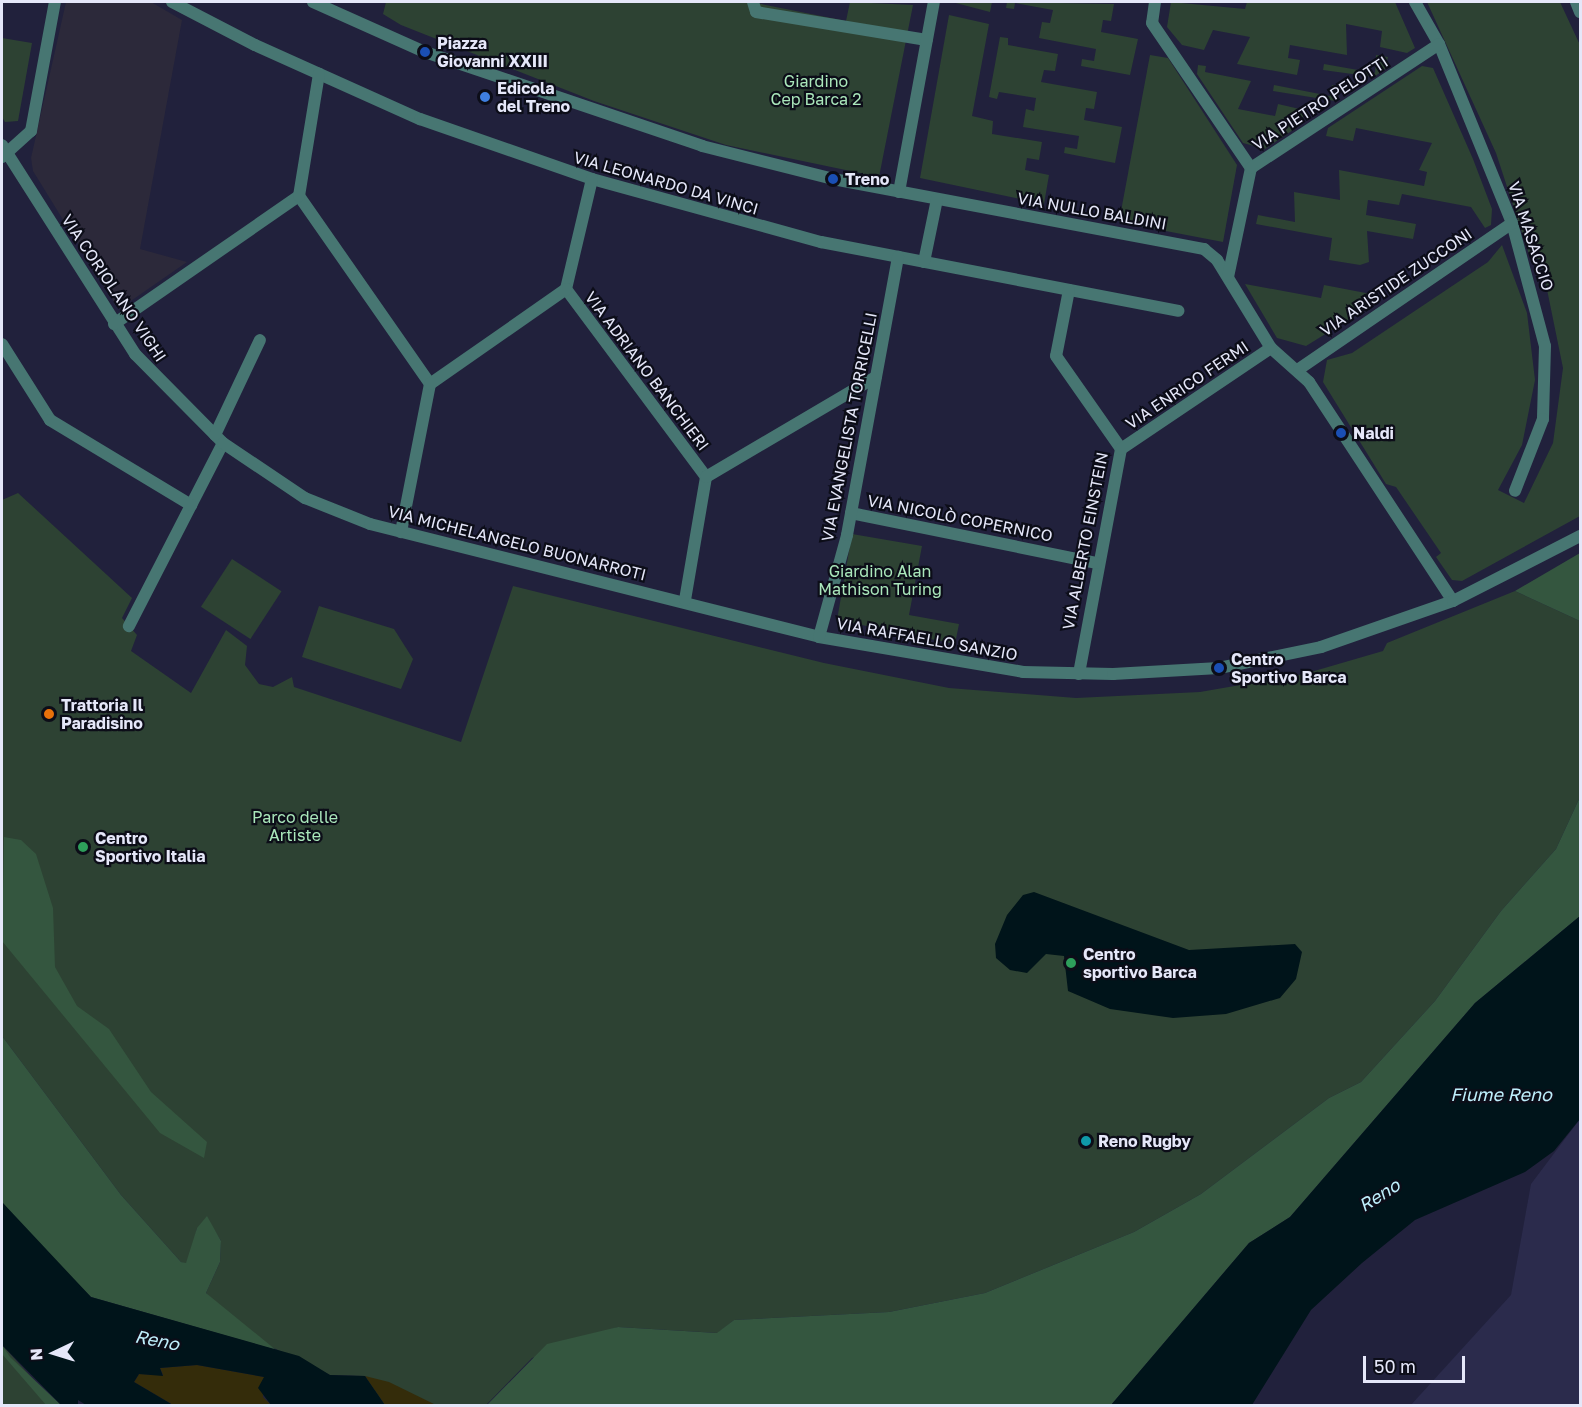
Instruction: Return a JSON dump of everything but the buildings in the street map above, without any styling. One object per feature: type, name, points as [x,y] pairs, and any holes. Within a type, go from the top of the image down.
[{"type":"street","points":[[3,152],[31,131],[55,2]]},
{"type":"street","name":"VIA LEONARDO DA VINCI","points":[[172,2],[319,74],[439,126],[592,179],[743,224],[898,257],[1178,311]]},
{"type":"street","name":"VIA NULLO BALDINI","points":[[313,2],[336,7],[612,118],[755,159],[899,192],[1204,249],[1228,277],[1271,348]]},
{"type":"street","points":[[753,2],[756,12],[927,40]]},
{"type":"street","points":[[899,192],[934,2]]},
{"type":"street","points":[[1155,2],[1152,23],[1251,168]]},
{"type":"street","name":"VIA MASACCIO","points":[[1415,2],[1439,45],[1512,223],[1539,318],[1548,385],[1543,419],[1515,491]]},
{"type":"street","points":[[1576,2],[1581,12]]},
{"type":"street","name":"VIA PIETRO PELOTTI","points":[[1228,277],[1251,168],[1439,45]]},
{"type":"street","points":[[319,74],[299,196],[430,384]]},
{"type":"street","name":"VIA CORIOLANO VIGHI","points":[[3,152],[114,324],[160,386],[219,439]]},
{"type":"street","name":"VIA ADRIANO BANCHIERI","points":[[592,179],[566,289],[705,477]]},
{"type":"street","points":[[114,324],[299,196]]},
{"type":"street","points":[[924,262],[937,199]]},
{"type":"street","name":"VIA ARISTIDE ZUCCONI","points":[[1299,369],[1512,223]]},
{"type":"street","name":"VIA EVANGELISTA TORRICELLI","points":[[819,637],[851,513],[898,257]]},
{"type":"street","points":[[402,532],[430,384],[566,289]]},
{"type":"street","name":"VIA ALBERTO EINSTEIN","points":[[1069,290],[1056,356],[1121,449],[1096,563],[1079,674]]},
{"type":"street","points":[[129,626],[191,505],[260,340]]},
{"type":"street","points":[[2,344],[50,420],[191,505]]},
{"type":"street","points":[[1271,348],[1299,369],[1453,602]]},
{"type":"street","name":"VIA ENRICO FERMI","points":[[1121,449],[1271,348]]},
{"type":"street","points":[[685,600],[705,477],[876,377]]},
{"type":"street","name":"VIA MICHELANGELO BUONARROTI","points":[[219,439],[305,498],[402,532],[685,600],[819,637]]},
{"type":"street","name":"VIA NICOLÒ COPERNICO","points":[[851,513],[1096,563]]},
{"type":"street","name":"VIA RAFFAELLO SANZIO","points":[[819,637],[981,667],[1079,674],[1203,669],[1276,657],[1362,635],[1453,602],[1581,536]]},
{"type":"shaded area","points":[[66,2],[151,2],[182,20],[140,249],[187,262],[125,305],[115,304],[33,171],[31,158]]},
{"type":"shaded area","points":[[1580,1119],[1580,1405],[1410,1406],[1511,1295],[1531,1184]]},
{"type":"green space","name":"Giardino Cep Barca 2","points":[[386,2],[751,2],[846,21],[850,2],[913,5],[879,177],[726,145],[594,101],[401,25],[383,14]]},
{"type":"green space","points":[[952,2],[992,2],[990,12]]},
{"type":"green space","points":[[1007,2],[1114,4],[1111,21],[1103,20],[1101,32],[1138,39],[1130,75],[1081,66],[1082,59],[1094,61],[1096,49],[1039,38],[1042,22],[1050,23],[1053,10],[1015,3],[1014,9],[1006,8]]},
{"type":"green space","points":[[1171,2],[1245,9],[1247,2],[1395,2],[1415,48],[1407,53],[1380,47],[1382,31],[1346,24],[1347,55],[1290,45],[1288,58],[1300,60],[1297,75],[1237,64],[1250,37],[1213,30],[1204,50],[1182,45],[1167,27]]},
{"type":"green space","points":[[1427,2],[1560,2],[1580,45],[1580,516],[1462,581],[1452,580],[1436,557],[1441,553],[1396,487],[1386,484],[1323,382],[1327,360],[1352,353],[1488,262],[1502,245],[1527,313],[1535,380],[1522,445],[1498,490],[1524,503],[1553,443],[1563,368],[1541,260],[1530,257],[1496,153]]},
{"type":"green space","points":[[949,15],[989,24],[972,116],[993,121],[992,134],[1042,142],[1039,160],[1027,158],[1025,170],[1049,175],[1044,204],[920,178]]},
{"type":"green space","points":[[1000,37],[1008,38],[1008,45],[1058,54],[1055,71],[1044,70],[1041,82],[1097,92],[1094,109],[1086,108],[1084,120],[1122,127],[1115,163],[1064,153],[1065,147],[1077,149],[1079,136],[1023,127],[1026,109],[1034,111],[1036,98],[999,92],[997,99],[989,97]]},
{"type":"green space","points":[[2,38],[32,43],[18,121],[5,122],[2,117]]},
{"type":"green space","points":[[1150,55],[1168,58],[1237,165],[1223,242],[1119,222]]},
{"type":"green space","points":[[1376,55],[1388,57],[1385,69],[1374,77],[1323,70],[1324,64],[1375,73]]},
{"type":"green space","points":[[1198,65],[1206,66],[1205,72],[1251,81],[1238,109],[1275,116],[1278,104],[1304,110],[1302,124],[1265,149],[1243,143],[1197,74]]},
{"type":"green space","points":[[1422,66],[1433,68],[1473,159],[1492,209],[1491,225],[1485,228],[1471,207],[1402,194],[1399,205],[1368,200],[1366,215],[1416,224],[1413,239],[1367,231],[1369,262],[1360,265],[1329,260],[1332,238],[1256,224],[1258,215],[1295,222],[1294,192],[1340,200],[1339,170],[1424,186],[1427,172],[1419,170],[1432,143],[1356,128],[1353,141],[1326,136],[1328,128]]},
{"type":"green space","points":[[1274,85],[1330,96],[1332,85],[1343,86],[1335,101],[1273,91]]},
{"type":"green space","points":[[1245,284],[1321,298],[1324,285],[1371,294],[1369,307],[1306,346],[1277,338]]},
{"type":"green space","name":"Parco delle Artiste","points":[[18,493],[132,598],[122,618],[137,635],[131,651],[191,693],[226,630],[247,646],[245,665],[259,684],[273,687],[292,677],[294,687],[461,742],[513,586],[824,663],[949,688],[1076,698],[1200,692],[1304,674],[1383,651],[1387,643],[1515,591],[1580,621],[1580,797],[1556,849],[1501,911],[1435,1001],[1361,1082],[1329,1098],[1201,1194],[1134,1232],[985,1293],[889,1312],[734,1320],[718,1333],[618,1327],[532,1358],[486,1405],[385,1405],[365,1376],[330,1375],[259,1341],[223,1312],[206,1293],[220,1262],[221,1241],[213,1228],[197,1228],[192,1252],[186,1264],[181,1262],[121,1195],[2,1036],[2,500]]},
{"type":"green space","name":"Giardino Alan Mathison Turing","points":[[852,534],[922,546],[909,615],[959,624],[955,644],[837,620]]},
{"type":"green space","points":[[1580,553],[1580,621],[1515,591]]},
{"type":"green space","points":[[232,559],[281,591],[250,639],[201,607]]},
{"type":"green space","points":[[319,606],[394,629],[413,659],[401,689],[302,657]]},
{"type":"green space","points":[[1580,797],[1580,916],[1475,1003],[1290,1217],[1249,1243],[1111,1405],[486,1406],[547,1344],[618,1327],[717,1333],[734,1320],[889,1312],[985,1293],[1134,1232],[1201,1194],[1329,1098],[1361,1082],[1435,1001],[1501,911],[1556,849]]},
{"type":"green space","points":[[4,837],[21,840],[36,854],[53,908],[55,967],[77,1006],[109,1029],[151,1092],[207,1142],[204,1158],[160,1133],[2,941]]},
{"type":"green space","points":[[2,1036],[121,1195],[181,1262],[186,1263],[197,1228],[207,1216],[221,1241],[220,1262],[206,1293],[276,1350],[91,1297],[41,1248],[2,1202]]},
{"type":"green space","points":[[2,1345],[46,1393],[61,1405],[2,1405]]},
{"type":"green space","points":[[2,1345],[10,1357],[61,1405],[46,1405],[2,1354]]},
{"type":"sand","points":[[197,1365],[264,1377],[263,1397],[271,1405],[173,1405],[134,1382],[139,1374],[163,1375],[160,1368]]},
{"type":"sand","points":[[365,1376],[389,1382],[436,1405],[385,1405]]},
{"type":"water","points":[[1034,892],[1189,950],[1295,944],[1302,952],[1296,979],[1280,998],[1226,1014],[1173,1018],[1110,1009],[1068,991],[1064,956],[1046,954],[1027,973],[1010,970],[996,958],[995,944],[1007,915],[1023,895]]},
{"type":"water","name":"Fiume Reno","points":[[1580,916],[1580,1119],[1554,1151],[1525,1172],[1415,1220],[1362,1263],[1311,1310],[1252,1405],[1111,1405],[1249,1243],[1290,1217],[1475,1003]]},
{"type":"water","name":"Reno","points":[[2,1202],[91,1297],[299,1356],[330,1375],[365,1376],[385,1405],[271,1405],[258,1388],[264,1377],[197,1365],[160,1368],[163,1376],[139,1374],[134,1382],[173,1405],[86,1405],[78,1400],[78,1405],[61,1405],[2,1345]]},
{"type":"place","name":"Piazza Giovanni XXIII","points":[[425,52]]},
{"type":"place","name":"Edicola del Treno","points":[[485,97]]},
{"type":"place","name":"Treno","points":[[833,179]]},
{"type":"place","name":"Naldi","points":[[1341,433]]},
{"type":"place","name":"Centro Sportivo Barca","points":[[1219,668]]},
{"type":"place","name":"Trattoria Il Paradisino","points":[[49,714]]},
{"type":"place","name":"Centro Sportivo Italia","points":[[83,847]]},
{"type":"place","name":"Centro sportivo Barca","points":[[1071,963]]},
{"type":"place","name":"Reno Rugby","points":[[1086,1141]]}]
